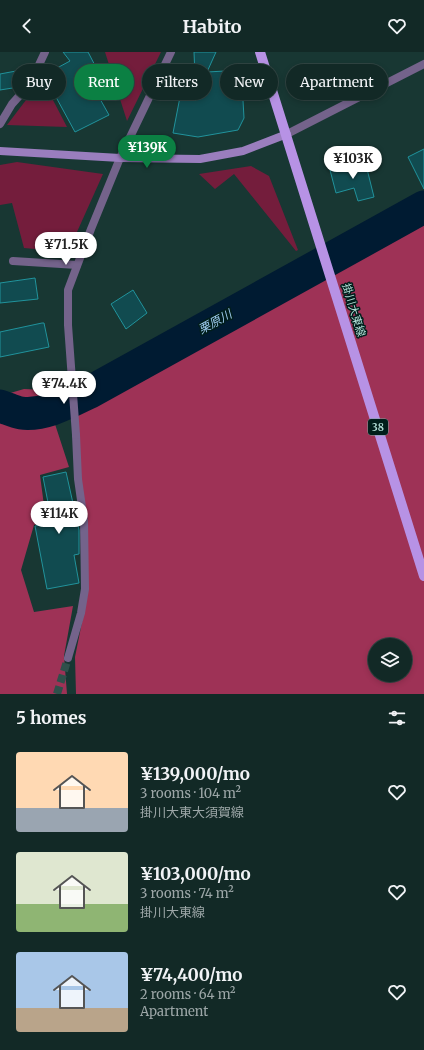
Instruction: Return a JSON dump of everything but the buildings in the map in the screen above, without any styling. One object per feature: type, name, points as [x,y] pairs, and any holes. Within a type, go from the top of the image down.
[{"type":"main road","name":"掛川大東線","points":[[260,52],[287,134],[320,246],[424,576]]},
{"type":"main road","points":[[0,151],[120,158],[200,159],[243,151],[287,134]]},
{"type":"street","points":[[0,124],[12,104],[30,84],[45,52]]},
{"type":"street","points":[[68,658],[81,613],[85,589],[84,521],[78,479],[67,303],[68,290],[120,158],[171,52]]},
{"type":"street","points":[[287,134],[424,64]]},
{"type":"street","points":[[13,261],[77,265]]},
{"type":"shaded area","points":[[105,52],[161,52],[155,64],[142,64],[142,91],[127,121],[120,100],[134,100],[134,64],[109,64]]},
{"type":"shaded area","points":[[26,100],[53,100],[67,127],[7,125]]},
{"type":"shaded area","points":[[17,162],[103,174],[68,252],[24,248],[12,203],[0,205],[0,165]]},
{"type":"shaded area","points":[[251,166],[269,176],[298,250],[296,251],[234,174],[215,189],[199,174]]},
{"type":"shaded area","points":[[424,213],[424,694],[76,694],[75,657],[88,592],[77,457],[78,408],[197,338],[301,286],[372,239]]},
{"type":"shaded area","points":[[24,389],[47,390],[54,394],[56,408],[54,421],[69,467],[40,475],[46,521],[34,525],[21,570],[34,612],[73,606],[64,656],[67,694],[0,694],[0,396]]},
{"type":"waterway","name":"栗原川","points":[[0,406],[21,413],[30,413],[48,410],[74,400],[424,207]]},
{"type":"tunnel","points":[[57,694],[68,658]]}]
